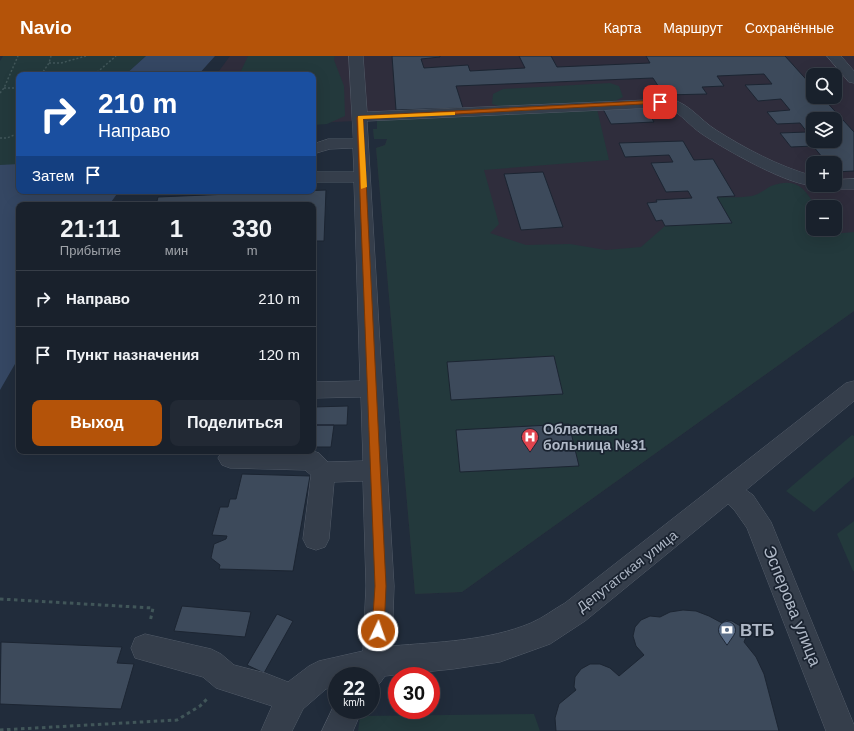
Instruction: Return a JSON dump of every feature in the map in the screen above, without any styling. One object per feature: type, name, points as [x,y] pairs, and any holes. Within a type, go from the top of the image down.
[{"type":"street","points":[[356,56],[363,177],[380,586],[372,667]]},
{"type":"street","points":[[834,56],[854,79]]},
{"type":"street","points":[[360,119],[670,102],[680,107],[709,132],[793,176],[806,179]]},
{"type":"street","points":[[316,148],[328,144],[361,143]]},
{"type":"street","points":[[316,177],[363,177]]},
{"type":"street","points":[[842,185],[854,184]]},
{"type":"street","points":[[316,390],[372,388]]},
{"type":"street","name":"Депутатская улица","points":[[380,668],[500,648],[540,634],[575,612],[729,490],[849,399]]},
{"type":"street","points":[[230,458],[311,460],[323,472],[376,471]]},
{"type":"street","points":[[316,539],[323,472]]},
{"type":"street","name":"Эсперова улица","points":[[729,490],[744,503],[758,522],[841,731]]},
{"type":"street","points":[[145,648],[211,664],[226,678],[265,688],[292,698],[276,731]]},
{"type":"street","name":"Депутатская улица","points":[[292,698],[319,676],[328,675]]},
{"type":"path","points":[[0,93],[4,88],[18,56]]},
{"type":"path","points":[[43,72],[49,63],[51,56]]},
{"type":"path","points":[[70,60],[72,56]]},
{"type":"path","points":[[49,63],[61,63],[86,56]]},
{"type":"path","points":[[97,72],[116,56]]},
{"type":"path","points":[[4,88],[16,88]]},
{"type":"path","points":[[0,138],[7,138],[16,134]]},
{"type":"path","points":[[0,599],[153,608],[145,648]]},
{"type":"path","points":[[0,730],[177,720],[200,706],[226,678]]},
{"type":"shaded area","name":"Областная больница №31","points":[[230,56],[854,56],[854,311],[462,592],[415,594],[376,148],[385,145],[387,139],[374,139],[373,129],[377,129],[377,120],[316,123],[316,72],[218,72]]},
{"type":"green space","points":[[3,56],[146,56],[128,72],[16,72],[16,178],[0,198],[0,61]]},
{"type":"green space","points":[[248,56],[335,56],[334,60],[344,86],[345,116],[327,124],[316,125],[316,72],[240,72]]},
{"type":"green space","points":[[610,83],[619,86],[623,97],[615,101],[504,108],[492,104],[493,94],[503,89]]},
{"type":"green space","name":"Областная больница №31","points":[[597,109],[609,160],[484,170],[499,224],[490,233],[526,245],[570,244],[606,250],[641,247],[665,226],[732,223],[717,197],[752,196],[780,183],[793,183],[803,189],[811,200],[806,200],[806,236],[842,236],[842,233],[854,232],[854,311],[462,592],[415,594],[376,148],[385,145],[387,139],[374,139],[373,129],[377,129],[377,120]]},
{"type":"green space","points":[[852,435],[854,436],[854,477],[814,512],[786,491]]},
{"type":"green space","points":[[854,521],[854,571],[853,571],[837,534]]},
{"type":"green space","points":[[534,714],[540,731],[358,731],[360,719],[380,719],[380,716],[388,716],[388,719],[440,719],[440,715]]},
{"type":"water","points":[[146,56],[215,56],[201,72],[128,72]]},
{"type":"water","points":[[16,164],[16,194],[117,194],[111,202],[16,202],[16,362],[0,390],[0,165]]},
{"type":"building","points":[[392,56],[440,56],[421,59],[424,68],[468,65],[470,71],[525,68],[519,56],[551,56],[557,67],[650,63],[646,56],[785,56],[806,79],[806,104],[828,104],[836,112],[806,112],[806,131],[800,123],[777,124],[767,112],[790,110],[781,99],[758,101],[745,85],[772,84],[764,74],[717,76],[724,86],[702,87],[707,94],[664,95],[653,78],[456,86],[463,108],[396,110]]},
{"type":"building","points":[[645,107],[654,122],[611,124],[603,109]]},
{"type":"building","points":[[842,119],[854,132],[854,171],[842,172],[842,156],[821,156],[815,148],[842,148]]},
{"type":"building","points":[[806,132],[806,146],[791,147],[780,133]]},
{"type":"building","points":[[683,141],[694,160],[713,159],[735,196],[717,197],[732,223],[665,226],[662,220],[656,221],[647,203],[657,202],[656,200],[692,198],[688,191],[666,192],[651,163],[673,162],[669,155],[625,157],[619,143]]},
{"type":"building","points":[[543,172],[563,227],[521,230],[504,174]]},
{"type":"building","points":[[316,190],[326,190],[324,241],[316,241],[316,202],[157,202],[158,197],[230,194],[316,194]]},
{"type":"building","points":[[554,356],[563,394],[451,400],[447,362]]},
{"type":"building","points":[[348,406],[347,425],[316,425],[316,407]]},
{"type":"building","points":[[569,424],[579,466],[460,472],[456,430]]},
{"type":"building","points":[[316,425],[334,425],[331,447],[316,447]]},
{"type":"building","points":[[242,474],[310,476],[293,571],[219,569],[220,565],[211,558],[214,544],[226,539],[227,536],[212,535],[220,507],[228,507],[230,499],[236,499]]},
{"type":"building","points":[[182,606],[251,612],[245,637],[174,631]]},
{"type":"building","points":[[683,610],[696,611],[722,623],[726,620],[732,621],[742,627],[746,637],[744,642],[756,657],[764,674],[779,731],[556,731],[555,718],[559,704],[576,690],[574,687],[575,677],[581,669],[590,664],[600,664],[610,668],[619,676],[644,655],[636,646],[633,636],[635,627],[641,620],[650,616],[660,617],[670,612]]},
{"type":"building","points":[[277,614],[293,621],[264,673],[247,665]]},
{"type":"building","points":[[1,642],[122,647],[117,663],[134,664],[121,709],[0,704]]},
{"type":"slow traffic","points":[[363,187],[360,117],[453,113]]},
{"type":"place","name":"Областная больница №31","points":[[530,452]]},
{"type":"place","name":"ВТБ","points":[[727,645]]},
{"type":"route","points":[[378,631],[380,586],[360,117],[660,102]]}]
